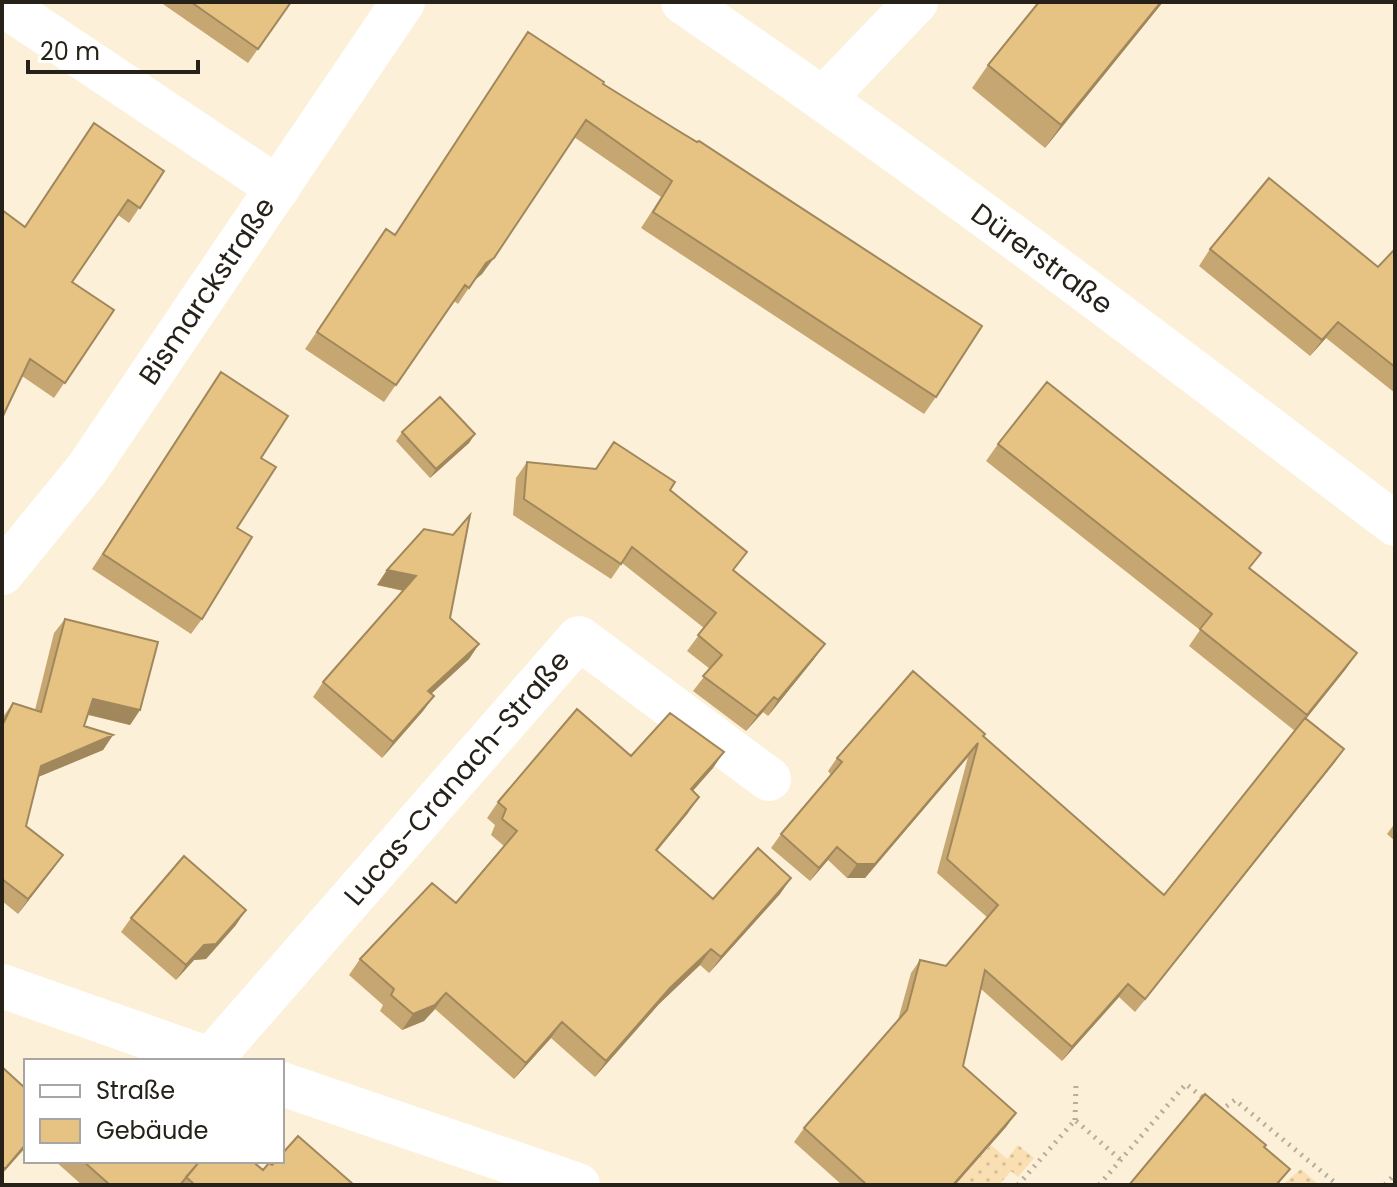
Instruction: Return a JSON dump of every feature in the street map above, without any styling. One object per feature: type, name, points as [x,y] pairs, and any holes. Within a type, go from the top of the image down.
[{"type":"street","name":"Bismarckstraße","points":[[2,573],[87,469],[403,2]]},
{"type":"street","name":"Dürerstraße","points":[[683,2],[824,98],[1150,338],[1395,524]]},
{"type":"street","points":[[824,98],[916,2]]},
{"type":"street","points":[[2,4],[278,188]]},
{"type":"street","name":"Lucas-Cranach-Straße","points":[[214,1059],[579,638],[769,779]]},
{"type":"street","name":"Lucas-Cranach-Straße","points":[[2,986],[210,1059]]},
{"type":"street","points":[[284,1085],[578,1185]]},
{"type":"path","points":[[1009,1185],[1012,1182],[1018,1185],[1075,1120],[1076,1084]]},
{"type":"path","points":[[1099,1185],[1186,1084],[1222,1112],[1235,1100],[1338,1185]]},
{"type":"path","points":[[1075,1120],[1121,1160]]},
{"type":"path","points":[[1385,1185],[1395,1174]]},
{"type":"shaded area","points":[[991,1145],[1007,1159],[1018,1145],[1034,1158],[1018,1177],[1011,1171],[999,1185],[955,1185]]},
{"type":"shaded area","points":[[1301,1169],[1319,1185],[1282,1185]]},
{"type":"building","points":[[191,2],[291,2],[258,49]]},
{"type":"building","points":[[1039,2],[1161,2],[1061,125],[988,65]]},
{"type":"building","points":[[528,32],[603,84],[699,141],[982,326],[936,397],[653,212],[672,181],[586,120],[494,258],[486,263],[469,288],[465,285],[396,385],[317,332],[386,229],[395,235]]},
{"type":"building","points":[[94,123],[164,171],[140,208],[128,200],[72,282],[114,310],[65,383],[30,359],[2,418],[2,210],[25,227]]},
{"type":"building","points":[[1269,178],[1378,267],[1395,251],[1395,367],[1338,322],[1322,340],[1210,249]]},
{"type":"building","points":[[221,372],[288,416],[261,458],[276,467],[237,528],[252,537],[202,619],[103,554]]},
{"type":"building","points":[[1047,382],[1261,553],[1249,568],[1357,653],[1307,715],[1200,629],[1212,614],[998,444]]},
{"type":"building","points":[[440,397],[475,434],[436,469],[402,432]]},
{"type":"building","points":[[614,442],[675,482],[670,490],[747,552],[733,570],[825,644],[778,700],[774,697],[757,716],[703,676],[722,655],[698,635],[716,613],[632,547],[621,564],[524,499],[527,462],[596,469]]},
{"type":"building","points":[[470,515],[450,618],[479,644],[428,691],[434,696],[393,742],[323,682],[416,576],[387,570],[424,529],[453,535]]},
{"type":"building","points":[[65,619],[158,642],[140,710],[93,699],[84,726],[113,735],[41,766],[26,826],[63,855],[28,899],[2,879],[2,726],[13,703],[41,712]]},
{"type":"building","points":[[913,671],[1164,895],[1305,718],[1344,749],[1145,999],[1128,984],[1072,1047],[985,970],[963,1066],[1016,1113],[953,1185],[867,1185],[804,1128],[907,1010],[920,960],[946,966],[998,905],[947,859],[978,743],[875,864],[857,864],[837,847],[819,868],[781,834],[842,762],[837,758]]},
{"type":"building","points":[[577,709],[631,756],[670,713],[724,752],[691,789],[699,797],[656,850],[713,899],[758,848],[791,878],[721,957],[711,949],[670,988],[606,1061],[562,1022],[526,1063],[446,993],[435,1005],[413,1014],[391,995],[394,989],[360,959],[432,883],[456,903],[517,831],[502,819],[506,809],[498,802]]},
{"type":"building","points":[[184,856],[246,910],[216,944],[204,945],[186,965],[131,918]]},
{"type":"building","points":[[2,1067],[24,1087],[24,1146],[5,1169],[2,1166]]},
{"type":"building","points":[[1205,1094],[1290,1169],[1276,1185],[1129,1185]]},
{"type":"building","points":[[298,1136],[354,1185],[195,1185],[186,1177],[198,1163],[254,1163],[263,1170],[269,1163],[284,1163],[284,1152]]},
{"type":"building","points":[[85,1163],[198,1163],[180,1185],[110,1185]]}]
